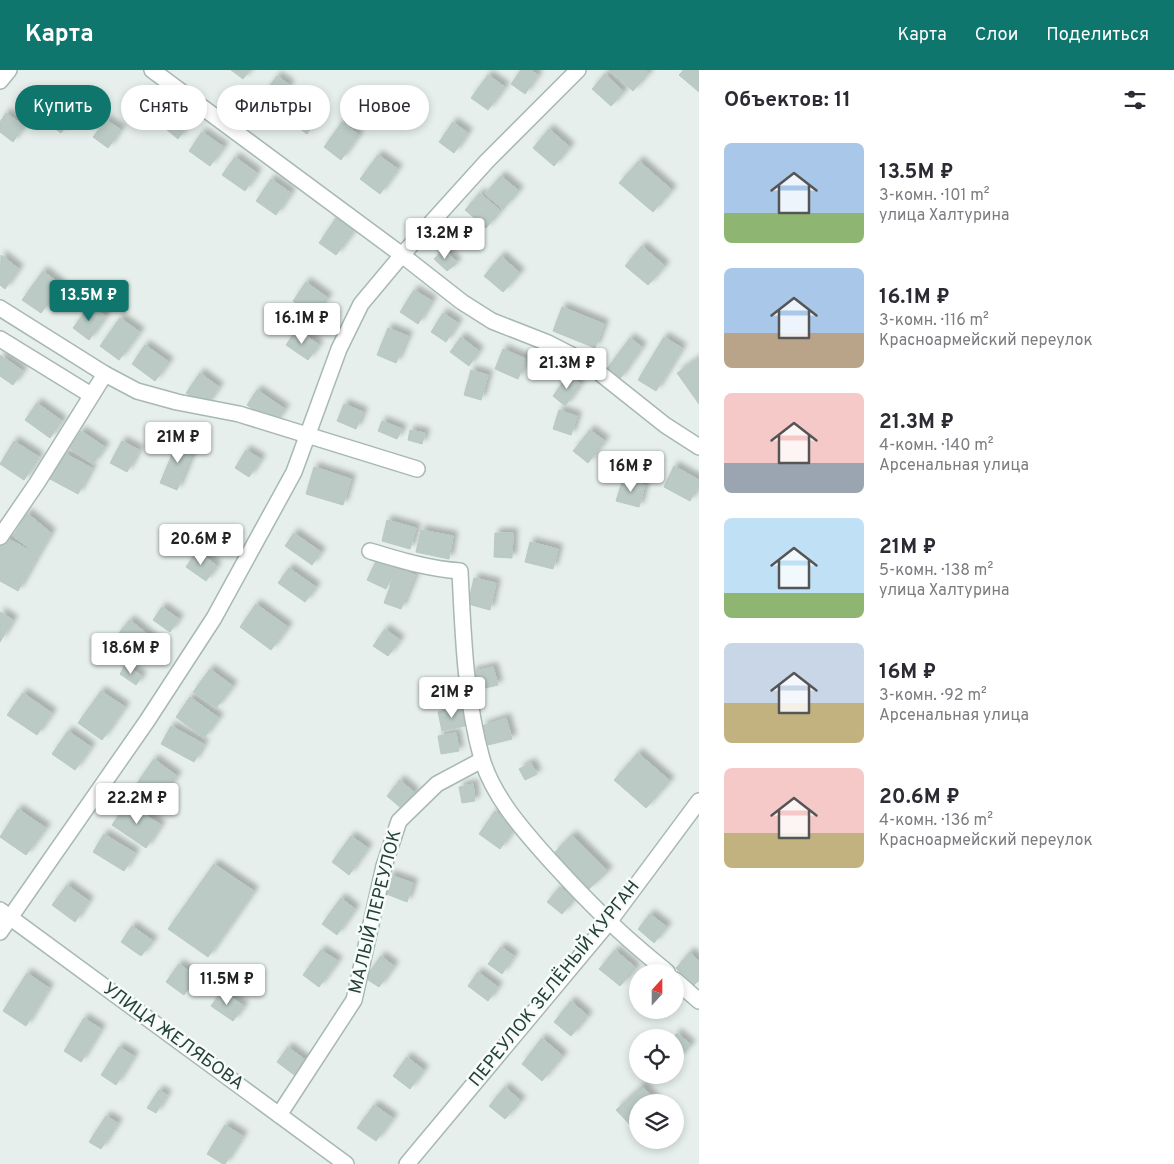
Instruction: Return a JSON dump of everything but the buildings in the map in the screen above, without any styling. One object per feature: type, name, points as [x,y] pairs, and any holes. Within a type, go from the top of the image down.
[{"type":"street","points":[[0,81],[9,70]]},
{"type":"street","points":[[152,70],[402,255],[462,302],[492,321],[548,343],[588,363],[665,425],[699,447]]},
{"type":"street","points":[[0,932],[5,914],[147,721],[214,618],[294,472],[339,349],[361,304],[402,255],[487,161],[578,70]]},
{"type":"street","points":[[0,308],[105,374],[137,391],[177,402],[239,414],[417,469]]},
{"type":"street","points":[[0,339],[92,395]]},
{"type":"street","points":[[0,536],[37,483],[105,374]]},
{"type":"street","points":[[370,551],[440,570],[460,571],[464,656],[473,714],[482,760],[496,790],[511,815],[556,867],[609,922],[658,964]]},
{"type":"street","name":"МАЛЫЙ ПЕРЕУЛОК","points":[[279,1115],[354,1000],[384,866],[399,821],[437,784],[482,760]]},
{"type":"street","name":"ПЕРЕУЛОК ЗЕЛЁНЫЙ КУРГАН","points":[[406,1164],[609,922],[699,801]]},
{"type":"street","name":"УЛИЦА ЖЕЛЯБОВА","points":[[5,914],[346,1164]]},
{"type":"street","points":[[684,988],[699,1001]]}]
